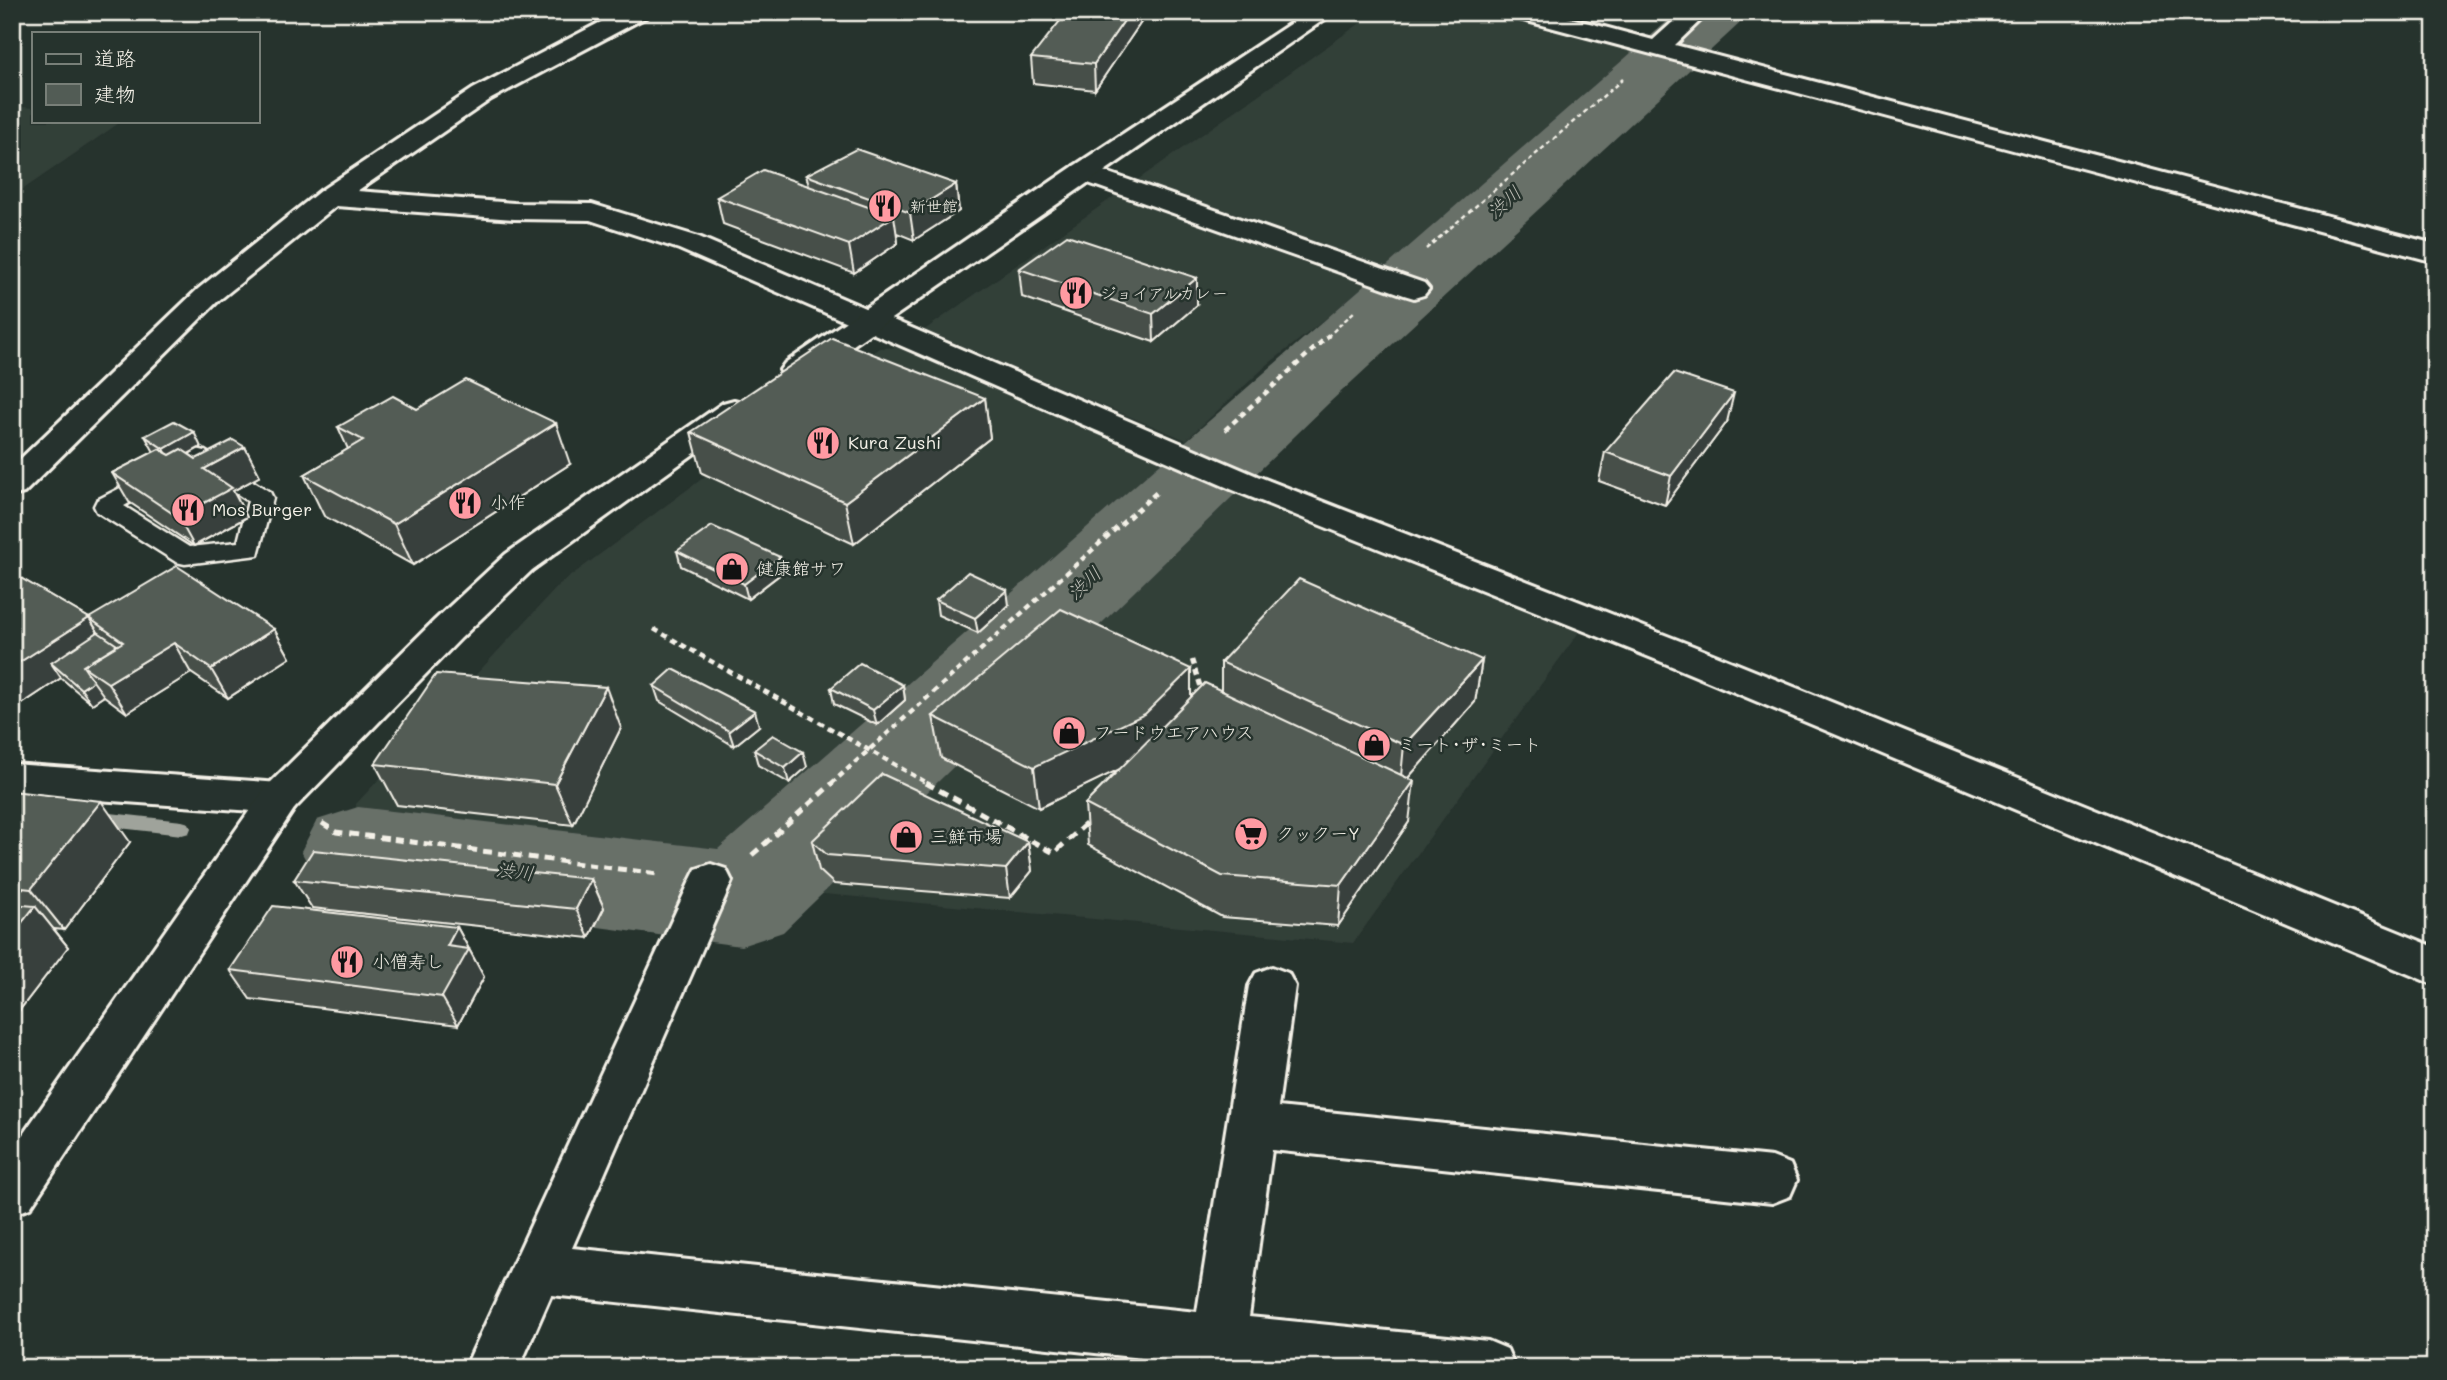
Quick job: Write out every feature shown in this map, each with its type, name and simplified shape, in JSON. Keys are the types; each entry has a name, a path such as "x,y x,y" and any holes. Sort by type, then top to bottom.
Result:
{"street":[{"path":"12,486 208,295 330,197 482,94 638,12"},
{"path":"12,1192 280,798 448,629 519,562 740,406 870,321 1083,172 1324,12"},
{"path":"1520,12 2435,253"},
{"path":"1667,51 1698,12"},
{"path":"1083,172 1405,286"},
{"path":"330,197 514,211 592,212 689,243 1203,465 1680,655 2435,967"},
{"path":"12,779 280,798"},
{"path":"492,1368 707,891"},
{"path":"1217,1355 1272,986"},
{"path":"1252,1126 1772,1180"},
{"path":"535,1269 1217,1355 1488,1368"}],"lane":[{"path":"196,456 261,498 249,549 185,556 106,506 196,456"}],"path":[{"path":"280,798 336,832 707,891 724,880 870,749 1203,465"},
{"path":"654,629 870,749 907,774 1054,853 1095,816"},
{"path":"1192,660 1206,703"}],"shaded area":[{"path":"1376,12 1491,12 1642,51 1387,271 1267,365 1186,440 923,331"},
{"path":"12,106 32,108 32,122 121,122 12,197"},
{"path":"909,347 1582,628 1353,943 792,891 724,867 357,823 356,804 561,583 879,348"}],"building":[{"path":"1067,12 1130,12 1094,64 1031,58"},
{"path":"856,149 956,184 910,213 806,175"},
{"path":"763,170 894,216 849,245 717,197"},
{"path":"1067,235 1197,278 1153,314 1019,269"},
{"path":"832,338 985,398 845,502 691,432"},
{"path":"1674,373 1734,393 1671,476 1605,452"},
{"path":"466,380 556,423 394,524 304,475 363,440 338,427 393,396 417,409"},
{"path":"174,421 194,432 164,449 145,436"},
{"path":"233,440 245,447 204,469 232,488 178,517 112,473 159,449 170,455 181,449 196,459"},
{"path":"712,526 780,557 744,584 677,551"},
{"path":"177,566 274,629 211,669 174,643 108,683 83,666 123,642 89,618"},
{"path":"968,572 1007,590 975,618 936,600"},
{"path":"12,573 89,618 12,667"},
{"path":"1299,579 1482,660 1404,745 1221,662"},
{"path":"1061,609 1191,669 1145,714 1034,767 933,716"},
{"path":"98,632 117,645 83,666 93,681 81,689 51,663"},
{"path":"860,663 903,685 873,710 831,688"},
{"path":"673,669 755,711 729,731 654,686"},
{"path":"436,674 606,687 555,784 375,764"},
{"name":"クックーY","path":"1205,683 1414,781 1341,885 1222,876 1085,804"},
{"path":"773,735 803,752 785,768 754,750"},
{"path":"882,774 1028,842 1006,869 827,855 812,841"},
{"path":"12,791 101,801 31,889 12,887"},
{"path":"313,850 591,879 576,909 294,880"},
{"path":"12,904 35,906 12,935"},
{"path":"273,906 457,927 447,946 469,949 442,997 230,970"}],"waterway":[{"name":"渋川","path":"358,851 741,899 1299,385 1716,12"},
{"name":"渋川","path":"92,818 182,828"}],"place":[{"name":"新世館","path":"885,206"},
{"name":"ジョイアルカレー","path":"1076,293"},
{"name":"Kura Zushi","path":"823,443"},
{"name":"小作","path":"465,503"},
{"name":"Mos Burger","path":"188,510"},
{"name":"健康館サワ","path":"732,569"},
{"name":"フードウエアハウス","path":"1069,733"},
{"name":"ミート･ザ･ミート","path":"1374,745"},
{"name":"クックーY","path":"1251,834"},
{"name":"三鮮市場","path":"906,837"},
{"name":"小僧寿し","path":"347,962"}]}
